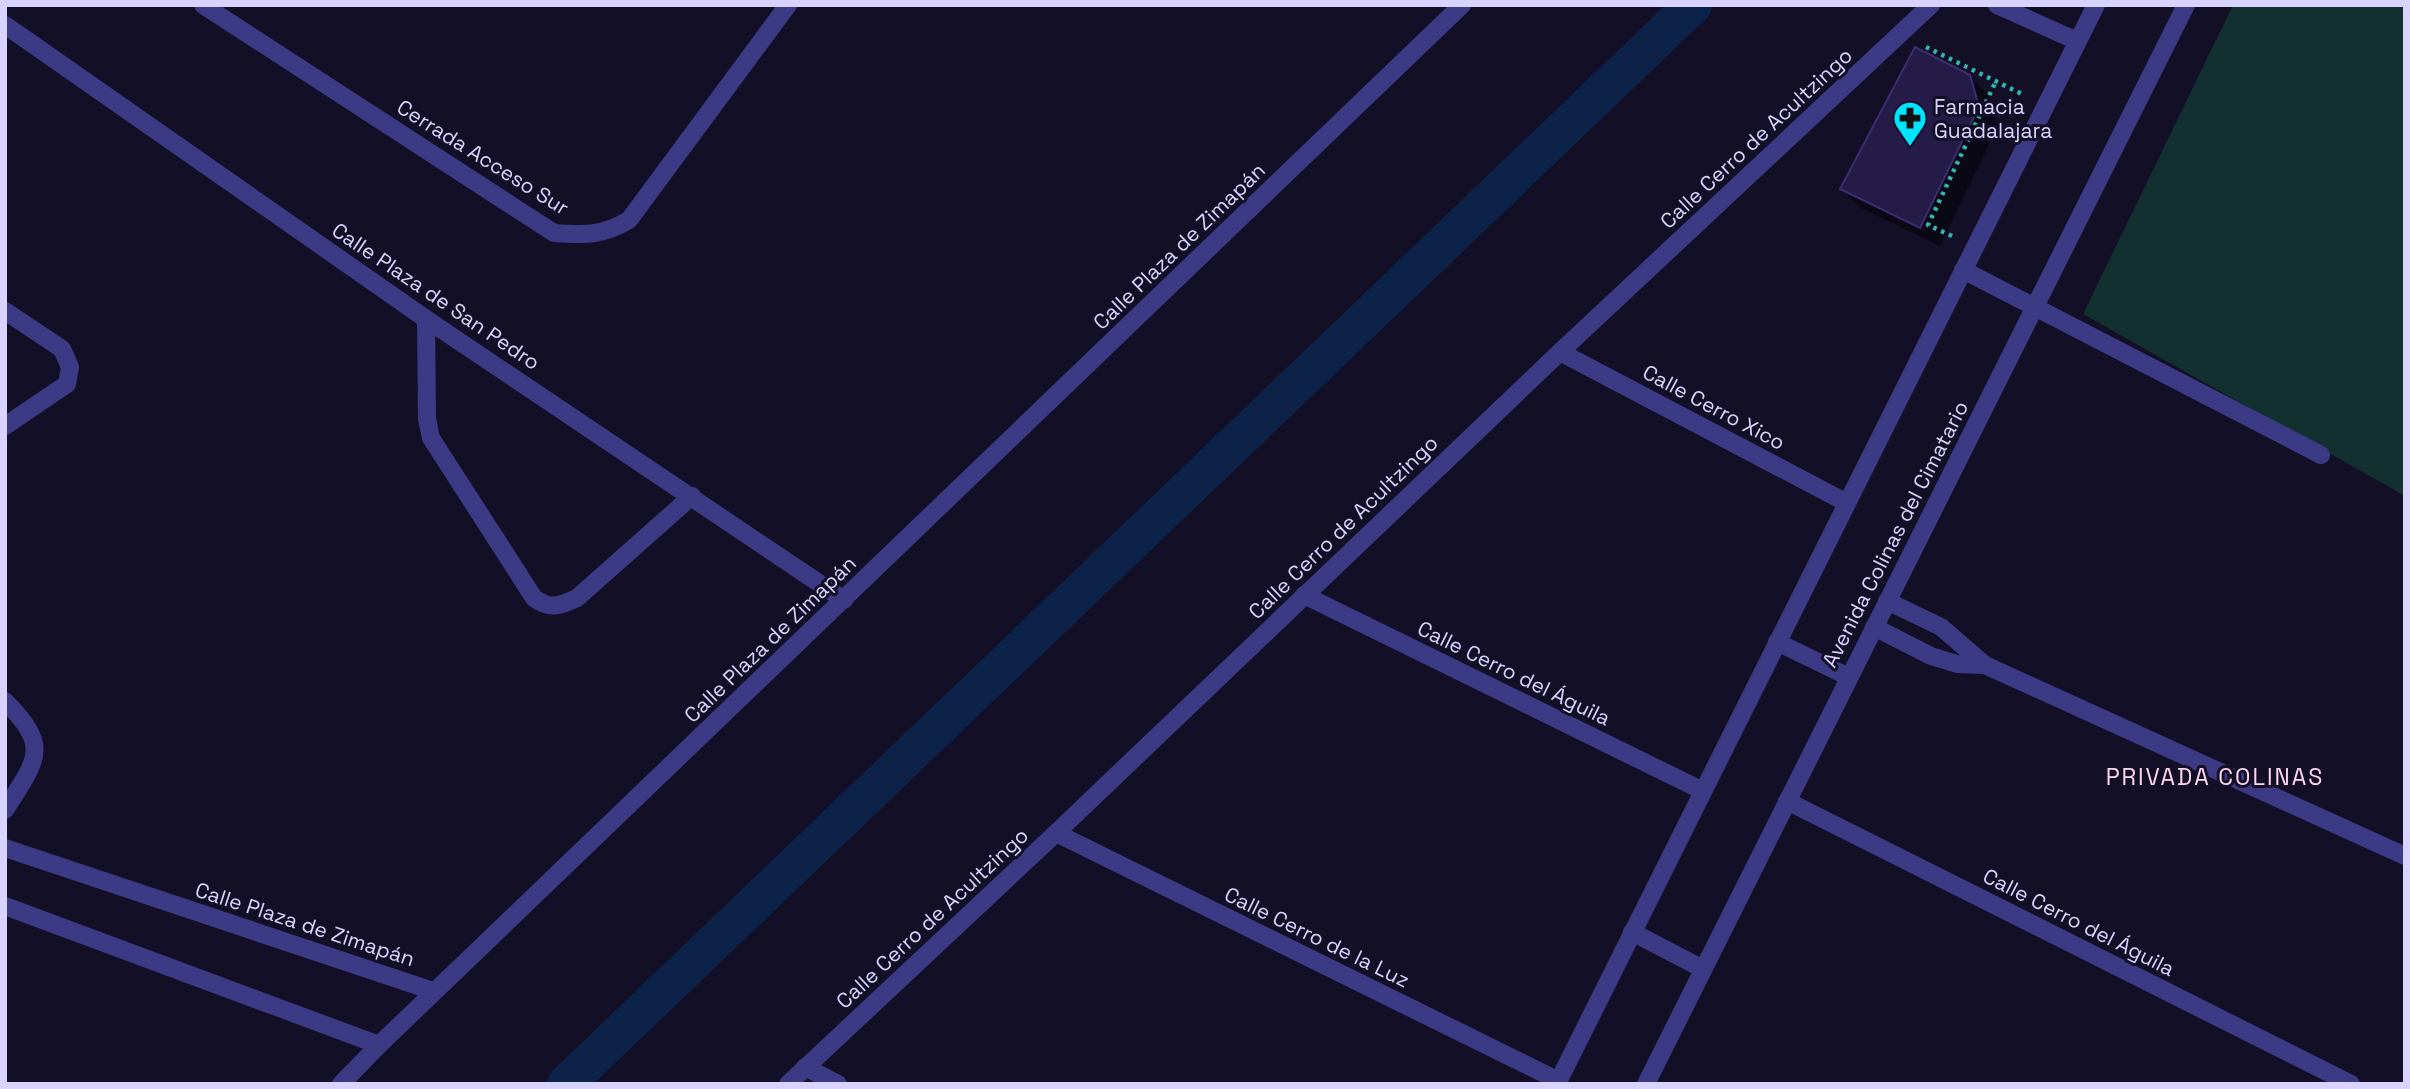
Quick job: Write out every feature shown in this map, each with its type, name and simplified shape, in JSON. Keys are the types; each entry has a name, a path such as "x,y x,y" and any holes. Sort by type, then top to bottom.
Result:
{"street":[{"name":"Cerrada Acceso Sur","path":"203,5 554,233 589,235 611,230 629,220 789,5"},
{"name":"Calle Plaza de Zimapán","path":"5,848 433,991 1462,5"},
{"name":"Calle Cerro de Acultzingo","path":"788,1084 1056,834 1560,352 1931,5"},
{"path":"1997,5 2077,41"},
{"path":"1558,1082 2095,5"},
{"name":"Avenida Colinas del Cimatario","path":"1646,1084 2186,5"},
{"name":"Calle Plaza de San Pedro","path":"5,26 426,319 844,600"},
{"path":"1963,270 2321,455"},
{"path":"5,311 62,349 70,367 67,384 5,426"},
{"path":"426,319 427,419 431,438 534,598 544,605 557,607 577,598 692,496"},
{"name":"Calle Cerro Xico","path":"1560,352 1847,503"},
{"name":"Calle Cerro del Águila","path":"1304,595 1703,791"},
{"path":"1887,601 1941,627 1985,665 2405,856"},
{"path":"1874,627 1931,656 1957,664 1985,665"},
{"path":"1777,642 1849,677"},
{"path":"5,701 26,721 35,746 35,757 5,810"},
{"name":"Calle Cerro del Águila","path":"1787,801 2351,1084"},
{"name":"Calle Cerro de la Luz","path":"1056,834 1558,1082"},
{"path":"5,906 379,1045"},
{"path":"1632,932 1703,969"},
{"path":"341,1084 433,991"},
{"path":"805,1067 838,1084"}],"path":[{"path":"1900,34 2045,106"},
{"path":"1975,247 1928,225 1996,81"}],"green space":[{"path":"2233,5 2405,5 2405,496 2083,314"}],"building":[{"name":"Farmacia Guadalajara","path":"1915,47 1970,75 1979,107 1920,228 1840,189"}],"waterway":[{"path":"566,1084 1693,5"}],"place":[{"name":"Farmacia Guadalajara","path":"1910,148"}],"district":[{"name":"PRIVADA COLINAS","path":"2215,777"}]}
